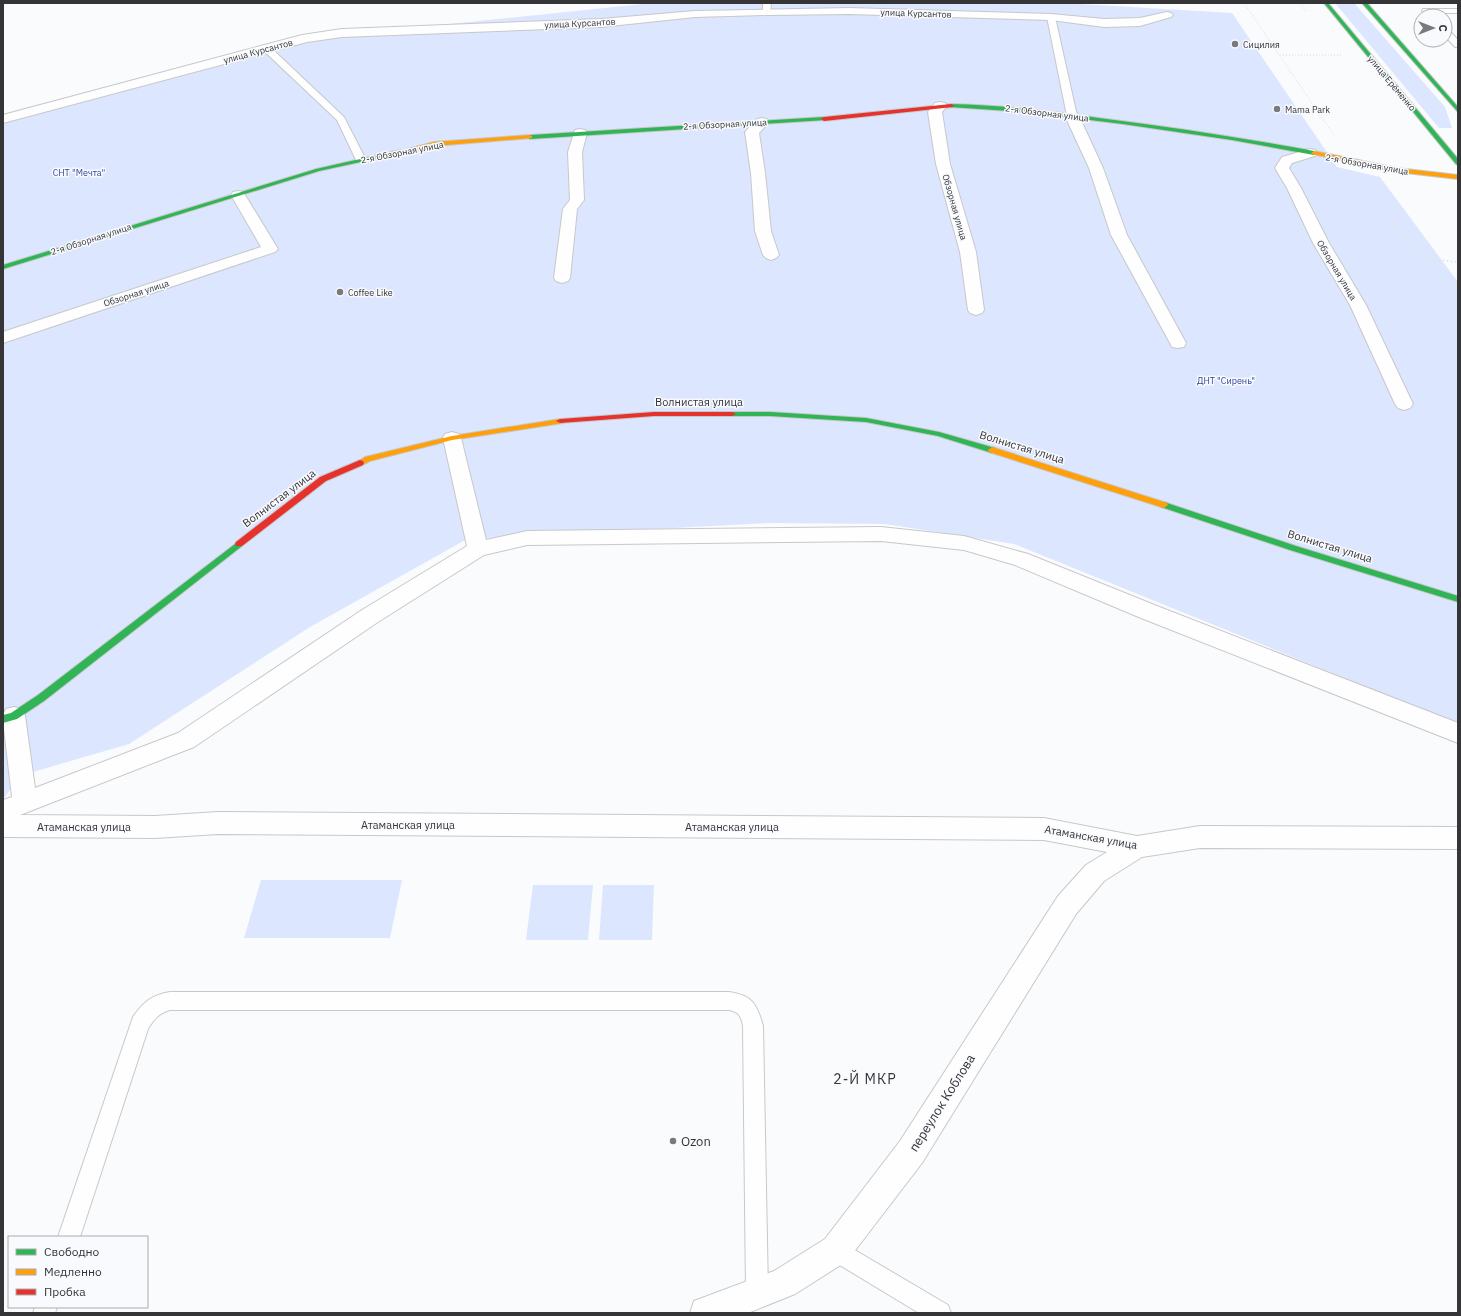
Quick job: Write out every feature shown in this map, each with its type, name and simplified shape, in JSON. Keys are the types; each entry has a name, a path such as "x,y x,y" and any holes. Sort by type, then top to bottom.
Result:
{"street":[{"name":"улица Ерёменко","path":"1326,3 1442,138 1458,163"},
{"path":"1364,3 1458,110"},
{"name":"улица Курсантов","path":"3,119 306,38 342,33 601,23 767,7 1052,17 1111,23 1140,22 1167,15"},
{"name":"2-я Обзорная улица","path":"3,267 318,170 434,144 580,133 821,119 940,106 977,106 1168,128 1234,138 1397,170 1458,177"},
{"name":"Обзорная улица","path":"940,106 934,112 937,133 943,164 968,252 976,310"},
{"path":"1072,116 1096,168 1119,235 1178,343"},
{"path":"762,122 752,132 758,173 763,231 771,255"},
{"path":"562,278 570,209 577,200 575,152 580,133"},
{"name":"Обзорная улица","path":"1310,153 1287,160 1282,168 1294,188 1320,243 1358,305 1404,404"},
{"name":"Обзорная улица","path":"3,338 270,249 238,195"},
{"name":"Волнистая улица","path":"8,717 41,698 323,479 368,459 452,438 556,421 654,414 770,414 866,420 946,436 1079,477 1293,548 1458,599"},
{"path":"452,438 478,549"},
{"path":"3,811 186,740 370,616 478,549 527,538 881,534 964,544 1021,559 1149,612 1458,733"},
{"path":"8,717 25,802"},
{"name":"Атаманская улица","path":"3,826 155,827 226,823 1044,829 1137,847 1200,837 1458,838"},
{"name":"переулок Коблова","path":"706,1313 784,1282 836,1250 911,1152 1067,905 1095,873 1137,847"}],"lane":[{"path":"1052,17 1072,116"},
{"path":"267,49 341,119 361,160"},
{"path":"69,1236 140,1024 148,1010 159,1003 170,1001 729,1001 740,1002 750,1010 753,1026 757,1293"},
{"path":"836,1250 940,1313"}],"path":[{"path":"1300,3 1309,15"},
{"path":"1280,55 1342,55 1337,49"}],"green space":[{"name":"ДНТ \"Сирень\"","path":"653,3 1063,3 1232,13 1337,167 1380,177 1458,282 1458,724 1014,544 885,524 769,523 467,539 310,627 129,744 19,776 3,800 3,114 273,42"},
{"path":"1335,3 1354,3 1445,107 1452,128 1439,128"},
{"path":"261,880 402,880 390,938 244,938"},
{"path":"533,885 593,885 588,940 526,940"},
{"path":"603,885 654,885 652,940 599,940"}],"traffic: fast":[{"path":"1326,3 1458,163"},
{"path":"1364,3 1458,110"},
{"path":"951,106 1024,110 1123,122 1232,138 1314,153"},
{"path":"530,137 824,119"},
{"path":"3,267 318,170 400,152"},
{"path":"732,414 770,414 866,420 939,434 992,450"},
{"path":"1164,505 1293,548 1458,599"},
{"path":"3,719 14,716 41,698 239,544"}],"traffic: slow":[{"path":"400,152 434,144 530,137"},
{"path":"1314,153 1397,170 1458,177"},
{"path":"360,463 368,459 452,438 560,421"},
{"path":"992,450 1164,505"}],"traffic: jam":[{"path":"824,119 951,106"},
{"path":"560,421 654,414 732,414"},
{"path":"239,544 323,479 360,463"}],"place":[{"name":"Сицилия","path":"1235,44"},
{"name":"Mama Park","path":"1277,109"},
{"name":"Coffee Like","path":"340,292"},
{"name":"Ozon","path":"673,1141"}],"district":[{"name":"2-Й МКР","path":"865,1079"}],"park label":[{"name":"СНТ \"Мечта\"","path":"79,172"}]}
